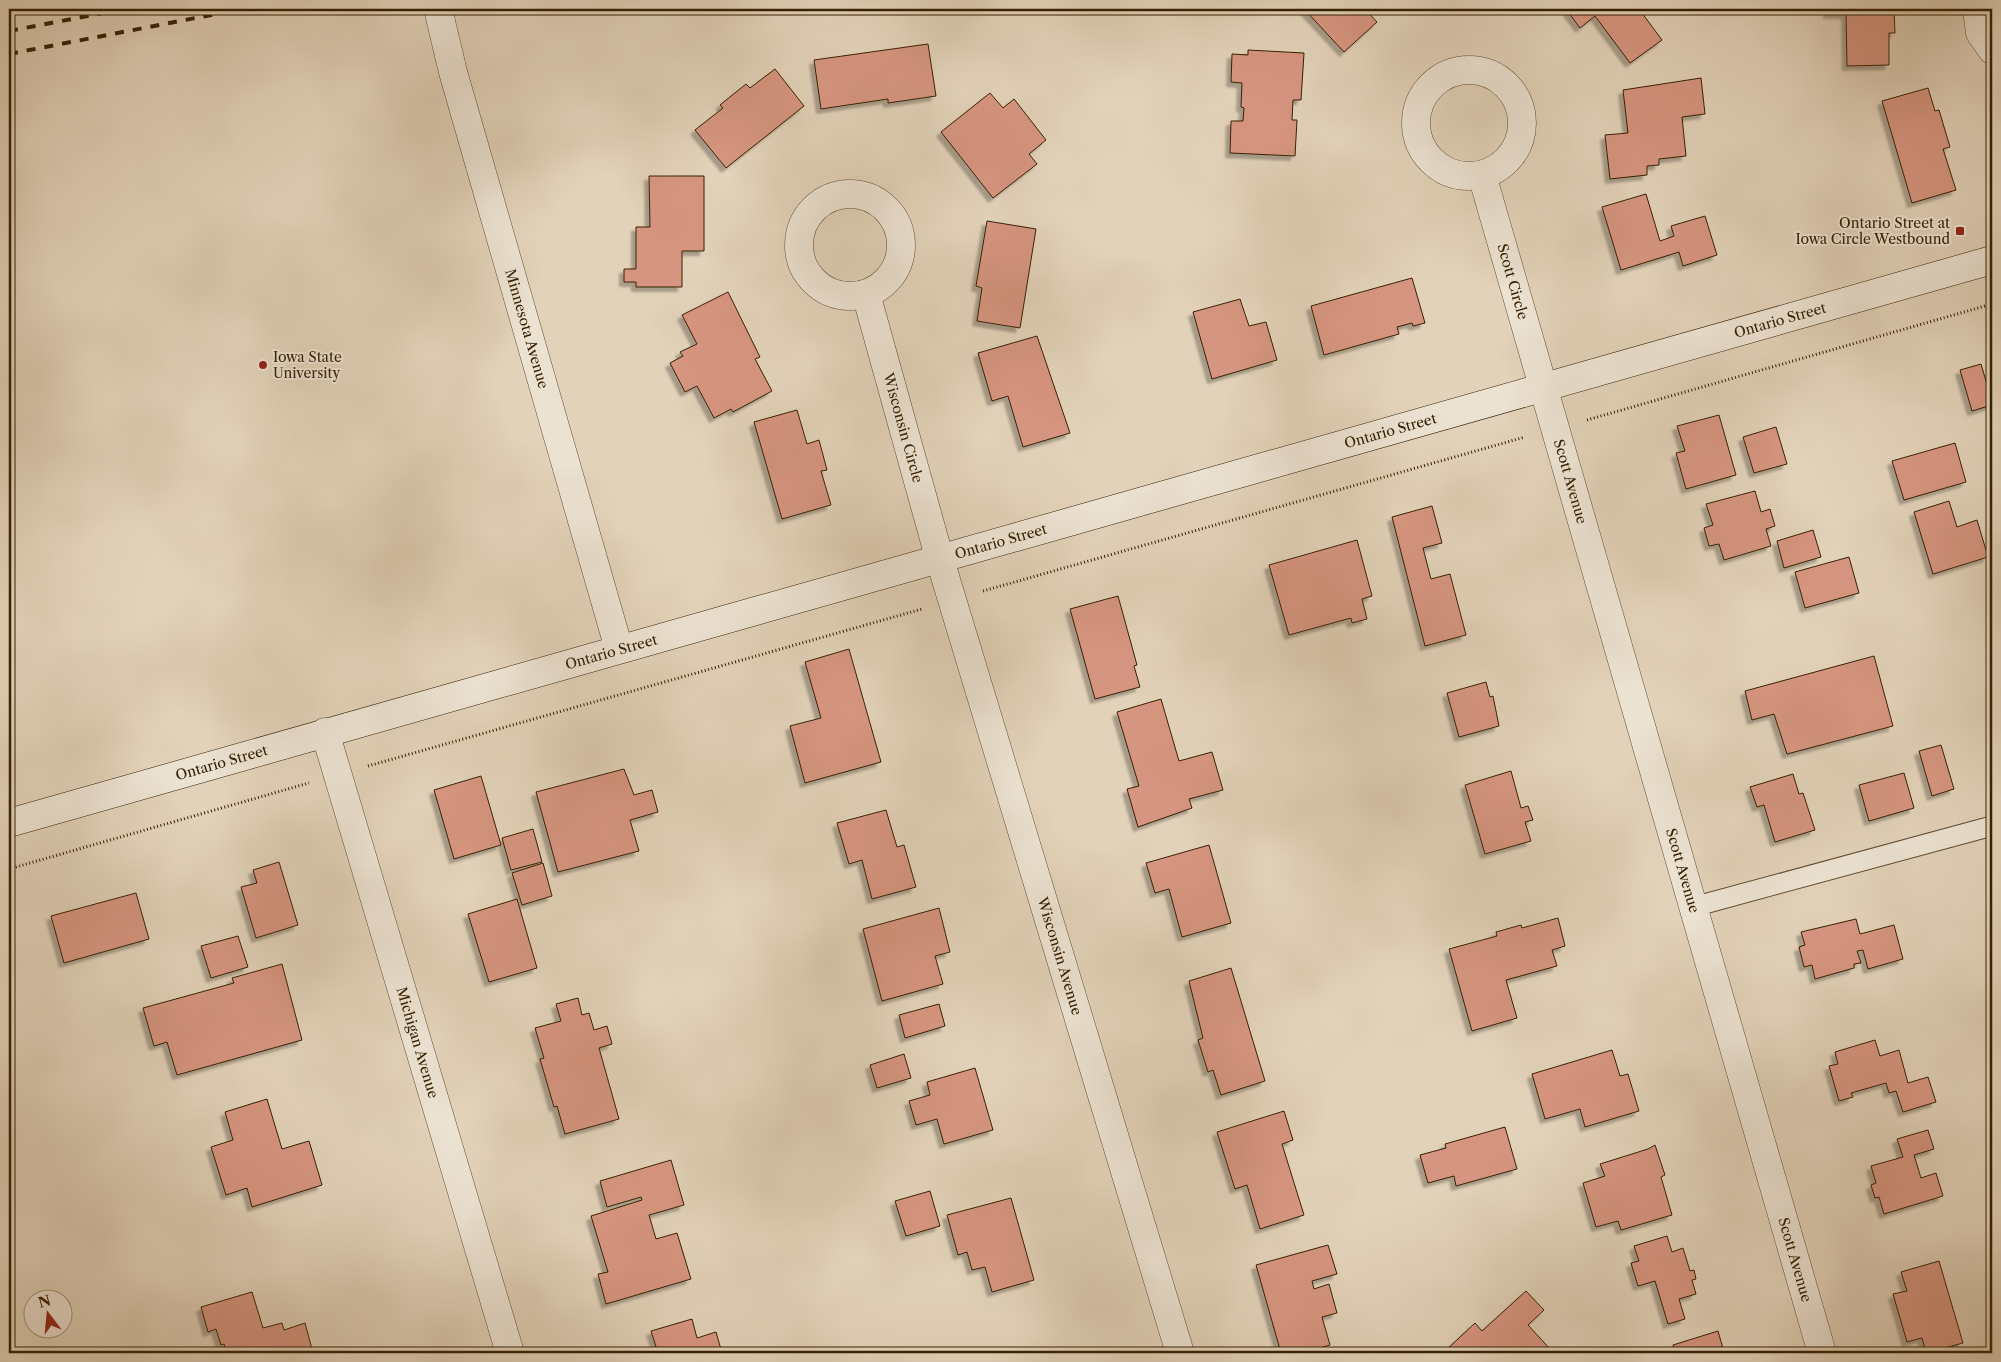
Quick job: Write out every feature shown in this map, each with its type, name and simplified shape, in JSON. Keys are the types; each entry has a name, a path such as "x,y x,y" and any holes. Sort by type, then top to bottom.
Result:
{"street":[{"name":"Minnesota Avenue","path":"438,9 453,72 619,649"},
{"path":"1977,9 1980,33 1992,50"},
{"name":"Scott Circle","path":"1482,175 1543,388"},
{"name":"Ontario Street","path":"9,823 1992,260"},
{"name":"Wisconsin Circle","path":"866,294 940,560"},
{"name":"Scott Avenue","path":"1543,388 1822,1353"},
{"name":"Wisconsin Avenue","path":"940,560 1180,1353"},
{"name":"Michigan Avenue","path":"325,732 510,1353"}],"lane":[{"path":"1693,907 1992,826"}],"path":[{"path":"1588,420 1992,304"},
{"path":"992,588 1517,439"},
{"path":"374,764 922,609"},
{"path":"9,869 298,786"}],"building":[{"path":"1304,9 1365,9 1377,22 1344,52"},
{"path":"1566,9 1639,9 1662,40 1630,63 1595,16 1580,28"},
{"path":"1828,9 1894,9 1895,33 1889,33 1889,65 1847,66 1846,14 1828,14"},
{"path":"928,44 936,96 888,103 888,99 821,109 814,60"},
{"path":"1248,50 1304,53 1301,100 1293,100 1292,120 1297,120 1295,156 1230,153 1231,121 1243,121 1244,108 1241,107 1242,83 1231,82 1232,54 1248,55"},
{"path":"775,69 804,106 726,168 695,130 723,108 720,105 746,84 750,88"},
{"path":"1701,78 1705,114 1682,117 1686,156 1659,159 1659,165 1647,166 1647,175 1610,179 1605,135 1628,133 1623,90"},
{"path":"1928,88 1935,111 1939,110 1950,147 1943,149 1956,190 1912,203 1882,101"},
{"path":"990,93 1003,108 1014,99 1046,140 1029,154 1037,164 993,198 941,132"},
{"path":"649,176 704,176 704,251 682,251 682,287 636,287 636,282 624,282 624,269 636,269 636,227 650,227"},
{"path":"1646,194 1660,241 1674,236 1671,226 1705,216 1717,255 1683,266 1679,252 1621,270 1602,207"},
{"path":"987,221 1036,229 1020,328 977,321 982,288 976,286"},
{"path":"1412,278 1425,323 1413,326 1412,323 1397,327 1399,334 1324,355 1311,306"},
{"path":"728,292 760,357 755,359 772,391 733,412 731,409 714,418 697,386 685,392 670,363 683,356 680,352 697,344 682,315"},
{"path":"1240,299 1249,326 1266,322 1277,360 1212,379 1193,312"},
{"path":"1037,336 1070,433 1023,447 1008,396 992,401 978,353"},
{"path":"1981,364 1988,388 1992,387 1992,405 1972,411 1960,370"},
{"path":"797,410 807,444 819,440 827,470 821,471 831,505 782,519 754,422"},
{"path":"1719,415 1736,475 1686,489 1676,453 1685,451 1677,426"},
{"path":"1776,427 1787,464 1754,473 1743,437"},
{"path":"1955,443 1966,482 1904,500 1892,461"},
{"path":"1755,491 1761,512 1770,509 1775,526 1766,529 1771,546 1724,560 1719,544 1709,546 1704,528 1713,525 1706,504"},
{"path":"1949,501 1957,527 1977,520 1988,557 1933,574 1914,512"},
{"path":"1432,506 1442,543 1423,548 1431,579 1450,574 1466,635 1425,646 1392,517"},
{"path":"1813,530 1821,557 1784,568 1777,541"},
{"path":"1357,540 1372,596 1362,599 1367,619 1352,623 1351,618 1289,635 1269,565"},
{"path":"1849,557 1859,593 1805,608 1795,572"},
{"path":"1118,596 1137,665 1134,666 1140,687 1095,699 1070,609"},
{"path":"849,649 881,762 805,783 790,726 821,718 805,662"},
{"path":"1874,656 1893,726 1787,754 1774,714 1752,720 1745,691"},
{"path":"1486,682 1490,697 1493,696 1499,726 1459,737 1447,693"},
{"path":"1161,699 1179,761 1212,752 1223,790 1189,799 1192,808 1138,827 1127,789 1139,786 1117,712"},
{"path":"1941,745 1954,789 1932,796 1919,751"},
{"path":"624,769 634,795 652,790 658,812 630,820 639,851 558,872 536,792"},
{"path":"1511,771 1521,808 1528,806 1533,820 1525,822 1531,841 1485,854 1465,785"},
{"path":"1904,773 1914,808 1869,821 1859,785"},
{"path":"1793,774 1799,794 1803,793 1815,830 1775,842 1764,805 1757,807 1750,787"},
{"path":"481,776 501,845 454,859 434,790"},
{"path":"886,810 897,847 904,845 916,887 872,899 862,860 849,864 837,823"},
{"path":"533,829 542,862 511,870 502,838"},
{"path":"1209,845 1231,923 1182,937 1169,889 1155,893 1146,863"},
{"path":"279,862 298,925 256,938 241,887 257,883 253,870"},
{"path":"543,863 552,896 522,905 512,873"},
{"path":"136,893 149,939 64,963 51,916"},
{"path":"517,899 537,968 489,982 468,914"},
{"path":"939,908 950,952 935,956 943,984 882,1001 863,929"},
{"path":"1558,918 1565,946 1552,950 1557,966 1506,980 1517,1018 1472,1031 1449,949 1497,936 1496,932 1521,925 1522,928"},
{"path":"1856,919 1860,934 1894,925 1903,959 1868,969 1863,950 1857,951 1861,963 1854,964 1854,968 1815,979 1812,965 1804,967 1799,947 1805,945 1801,932"},
{"path":"238,936 248,967 211,978 201,946"},
{"path":"282,964 302,1040 177,1075 167,1042 154,1046 143,1008 234,983 232,978"},
{"path":"1231,968 1265,1081 1221,1095 1213,1070 1208,1072 1198,1040 1203,1038 1189,981"},
{"path":"578,998 582,1015 589,1013 594,1030 607,1026 612,1044 599,1048 619,1119 565,1134 557,1106 554,1107 540,1059 544,1058 535,1028 561,1021 556,1004"},
{"path":"939,1004 945,1026 905,1038 899,1015"},
{"path":"1875,1040 1880,1056 1899,1050 1908,1083 1928,1077 1936,1102 1903,1112 1896,1091 1889,1093 1886,1083 1851,1093 1853,1097 1839,1101 1829,1066 1838,1064 1835,1052"},
{"path":"1612,1050 1620,1076 1628,1074 1639,1111 1585,1127 1580,1109 1545,1119 1532,1074"},
{"path":"904,1054 911,1078 877,1088 870,1065"},
{"path":"975,1068 993,1130 944,1144 937,1119 916,1125 909,1101 930,1095 927,1082"},
{"path":"267,1099 282,1149 309,1141 322,1185 252,1207 247,1188 226,1195 211,1147 233,1140 225,1112"},
{"path":"1284,1111 1293,1140 1282,1144 1304,1215 1260,1229 1247,1185 1235,1189 1217,1132"},
{"path":"1505,1127 1517,1169 1456,1186 1454,1176 1428,1183 1420,1155 1446,1148 1445,1144"},
{"path":"1928,1130 1934,1149 1914,1155 1921,1178 1936,1173 1943,1196 1884,1214 1879,1197 1875,1198 1871,1185 1876,1183 1871,1166 1903,1157 1897,1139"},
{"path":"1655,1145 1665,1175 1661,1177 1672,1215 1621,1230 1618,1221 1596,1227 1583,1183 1605,1176 1600,1164"},
{"path":"671,1160 684,1205 649,1215 656,1239 677,1233 691,1279 606,1304 598,1274 608,1272 591,1216 642,1200 641,1197 607,1207 600,1181"},
{"path":"930,1191 940,1226 906,1236 895,1201"},
{"path":"1011,1198 1034,1280 992,1292 985,1267 972,1270 967,1252 958,1255 947,1215"},
{"path":"1667,1236 1672,1252 1683,1248 1690,1271 1694,1270 1696,1279 1692,1280 1696,1294 1679,1299 1685,1319 1668,1324 1655,1281 1638,1286 1631,1263 1639,1261 1634,1246"},
{"path":"1328,1245 1337,1274 1312,1281 1314,1289 1329,1284 1337,1313 1322,1317 1330,1345 1303,1353 1281,1353 1256,1265"},
{"path":"1939,1261 1963,1343 1926,1353 1922,1338 1907,1342 1893,1294 1907,1291 1901,1272"},
{"path":"1526,1291 1544,1310 1528,1325 1551,1350 1547,1353 1443,1353 1475,1323 1482,1331"},
{"path":"252,1292 263,1328 282,1323 284,1330 305,1323 313,1353 227,1353 224,1344 221,1345 216,1329 208,1332 201,1307"},
{"path":"692,1319 697,1338 716,1332 722,1353 658,1353 651,1331"},
{"path":"1718,1331 1724,1352 1732,1350 1733,1353 1663,1353 1674,1350 1673,1345"}],"railway":[{"path":"9,31 124,9"},
{"path":"9,54 242,9"}],"place":[{"name":"Ontario Street at Iowa Circle Westbound","path":"1960,231"},
{"name":"Iowa State University","path":"263,365"}]}
